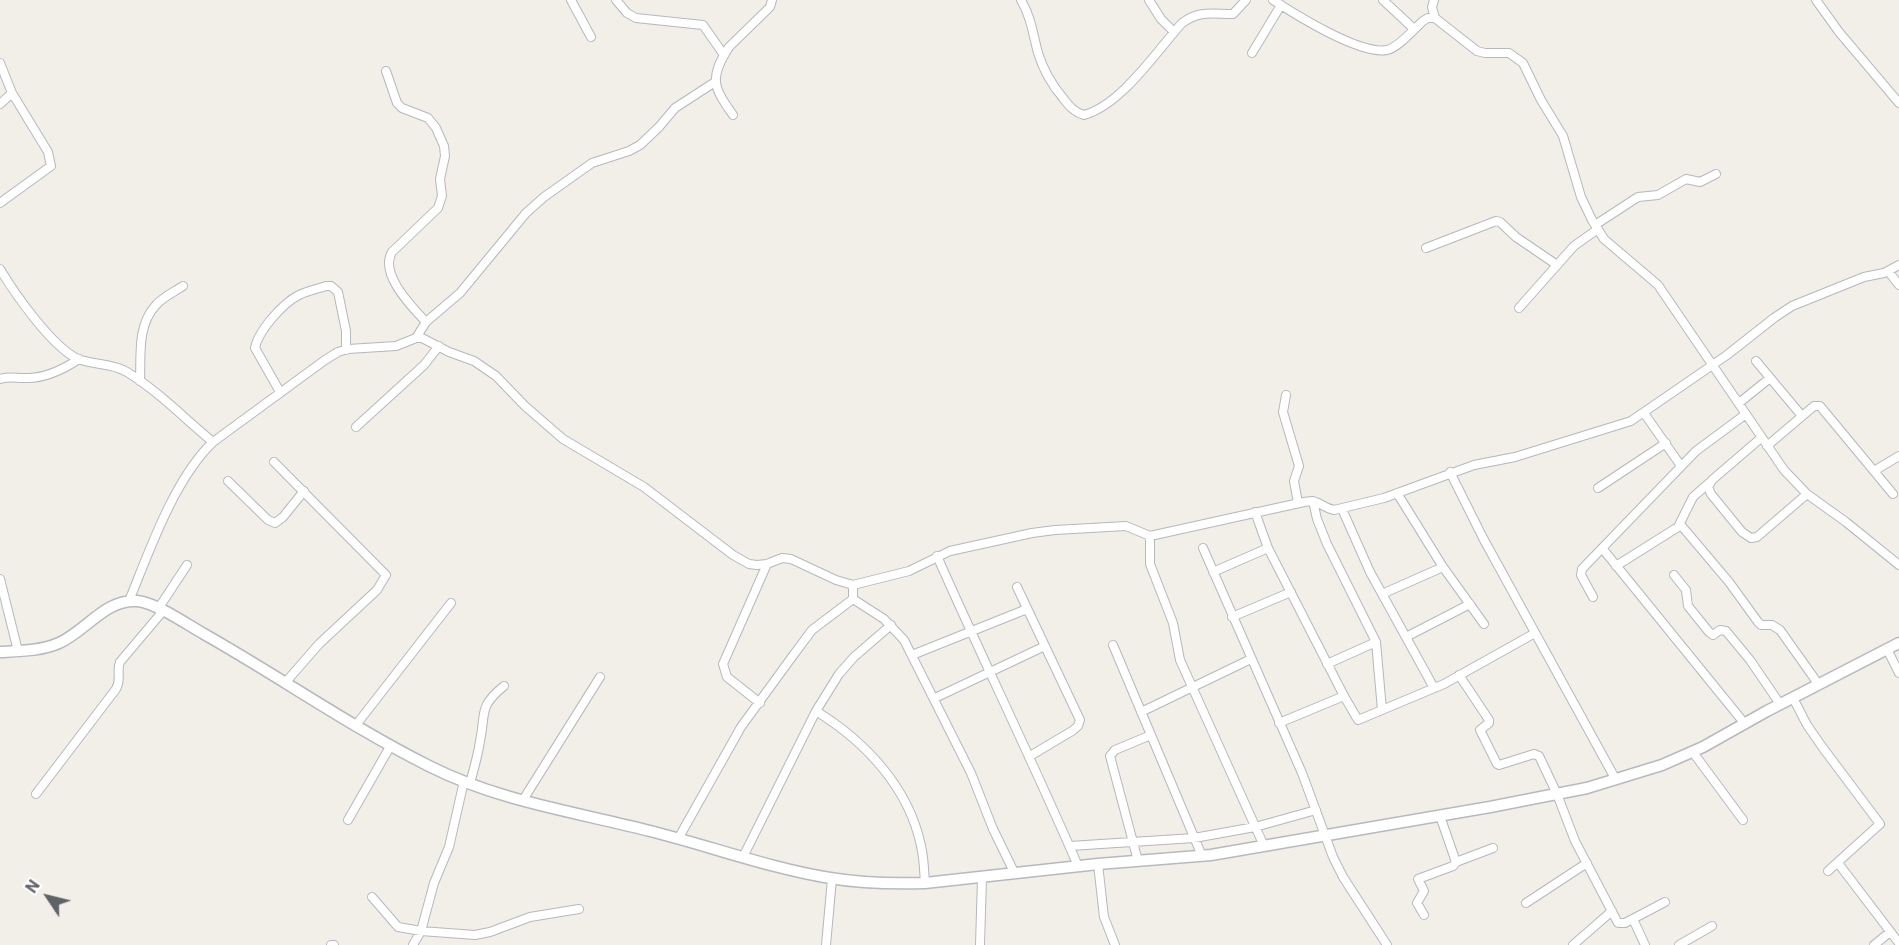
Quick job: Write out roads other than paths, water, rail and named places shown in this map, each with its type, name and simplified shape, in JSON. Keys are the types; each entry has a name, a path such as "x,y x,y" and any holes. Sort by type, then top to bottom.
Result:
{"street":[{"path":"571,0 591,37"},
{"path":"616,0 627,14 636,18 703,25 724,56"},
{"path":"733,115 717,92 715,82 724,56 737,37 770,7 772,0"},
{"path":"1021,0 1029,15 1046,73 1070,107 1084,115 1110,103 1174,32 1192,16 1200,13 1233,14 1246,0"},
{"path":"1149,0 1161,19 1174,32"},
{"path":"1273,0 1335,36 1377,50 1388,50 1395,47 1428,18 1435,18"},
{"path":"1383,0 1414,29"},
{"path":"1434,0 1432,7 1435,18 1477,51 1509,53 1523,63 1541,100 1563,136 1581,197 1604,239 1658,285 1788,475 1808,494 1899,565"},
{"path":"1816,0 1845,40 1899,103"},
{"path":"1252,52 1281,5"},
{"path":"0,63 12,93 48,152 51,166 0,203"},
{"path":"386,72 397,104 428,118 436,128 445,156 440,179 442,196 438,208 388,258 391,273 402,295 426,322"},
{"path":"416,338 426,322 460,293 526,213 544,197 592,163 629,152 640,145 659,128 675,108 715,82"},
{"path":"0,104 12,93"},
{"path":"1520,308 1581,240 1638,197 1658,195 1686,179 1700,182 1716,174"},
{"path":"1426,248 1496,221 1557,266"},
{"path":"129,602 150,549 172,502 193,465 213,442 325,360 346,350 396,346 422,338 485,368 562,439 644,487 733,555 757,566 776,560 791,559 836,580 853,585 902,573 938,556 996,540 1055,530 1126,526 1150,536 1298,503 1313,501 1319,502 1328,509 1341,509 1397,493 1450,472 1515,457 1631,420 1713,365 1792,306 1899,265"},
{"path":"0,269 17,296 64,349 79,359 122,369 140,381 213,442"},
{"path":"1888,271 1899,285"},
{"path":"140,381 142,333 146,321 157,304 183,286"},
{"path":"280,392 255,348 256,341 266,325 297,296 326,286 331,286 338,292 346,331 346,350"},
{"path":"356,427 424,365 439,346"},
{"path":"0,379 36,377 67,368 79,359"},
{"path":"1756,361 1802,416"},
{"path":"1738,404 1770,378"},
{"path":"1286,394 1283,412 1299,466 1294,481 1298,503"},
{"path":"1767,446 1814,406 1823,407 1893,494"},
{"path":"1644,413 1681,466"},
{"path":"1593,597 1580,572 1696,451 1746,414"},
{"path":"1616,566 1663,538 1680,524 1693,497 1761,438"},
{"path":"1598,488 1666,443"},
{"path":"1874,471 1899,456"},
{"path":"274,462 386,576 377,590 319,644 285,682"},
{"path":"1450,472 1616,780"},
{"path":"228,481 268,520 275,523 283,517 304,491"},
{"path":"1709,483 1711,494 1742,532 1751,538 1757,537 1808,494"},
{"path":"1397,493 1443,567 1484,624"},
{"path":"1313,501 1327,544 1376,642 1379,654 1382,710"},
{"path":"1341,509 1382,594 1434,688"},
{"path":"1255,512 1268,548 1358,720 1434,688 1535,633"},
{"path":"1680,524 1724,575 1758,622 1761,625 1775,626 1780,630 1819,685"},
{"path":"1150,536 1150,564 1173,623 1180,660 1264,846"},
{"path":"1203,548 1302,773 1324,836 1343,877 1387,945"},
{"path":"1213,572 1268,548"},
{"path":"1602,548 1745,724"},
{"path":"938,556 1078,866"},
{"path":"760,703 728,677 723,664 767,564"},
{"path":"36,794 116,689 120,681 118,667 120,662 160,610 187,565"},
{"path":"1382,594 1443,567"},
{"path":"1674,575 1686,590 1688,606 1709,632 1713,635 1720,630 1725,631 1750,660 1780,704"},
{"path":"0,579 18,651"},
{"path":"853,585 854,599"},
{"path":"1017,587 1080,720 1078,726 1072,731 1030,756"},
{"path":"1232,617 1291,592"},
{"path":"678,839 741,727 812,630 854,599"},
{"path":"854,599 891,625 904,640 971,773 993,829 1015,874"},
{"path":"0,652 39,649 58,644 81,630 107,609 129,602 141,602 234,651 356,726 430,766 467,782 523,800 832,879 900,884 1202,856 1440,816 1557,794 1616,780 1662,765 1692,752 1899,643"},
{"path":"356,726 451,603"},
{"path":"1406,637 1470,604"},
{"path":"912,655 1027,609"},
{"path":"743,857 816,711 839,674 854,657 891,625"},
{"path":"1327,664 1376,642"},
{"path":"1113,645 1202,856"},
{"path":"935,698 1046,646"},
{"path":"1887,649 1899,673"},
{"path":"1142,712 1251,660"},
{"path":"1460,675 1489,720 1489,723 1480,730 1497,764 1535,754 1540,758 1557,794 1571,833 1621,924 1665,902"},
{"path":"523,800 600,677"},
{"path":"413,945 421,931 434,884 449,847 481,740 485,708 490,699 504,686"},
{"path":"1279,723 1344,696"},
{"path":"1793,698 1807,725 1879,822 1877,828 1828,872"},
{"path":"816,711 846,732 890,776 898,788 921,843 925,883"},
{"path":"1138,861 1110,756 1115,750 1151,735"},
{"path":"348,820 391,745"},
{"path":"1692,752 1743,820"},
{"path":"1070,846 1194,838 1255,827 1316,810"},
{"path":"1440,816 1456,862"},
{"path":"1424,915 1417,903 1424,891 1418,879 1493,848"},
{"path":"1838,862 1899,943"},
{"path":"1526,903 1587,863"},
{"path":"1098,864 1104,917 1115,945"},
{"path":"980,945 982,878"},
{"path":"826,945 832,879"},
{"path":"372,897 396,926 421,931 482,934 530,917 579,909"},
{"path":"1573,945 1612,910"},
{"path":"1633,919 1645,945"},
{"path":"1679,945 1712,926"},
{"path":"1874,945 1890,932"}]}
